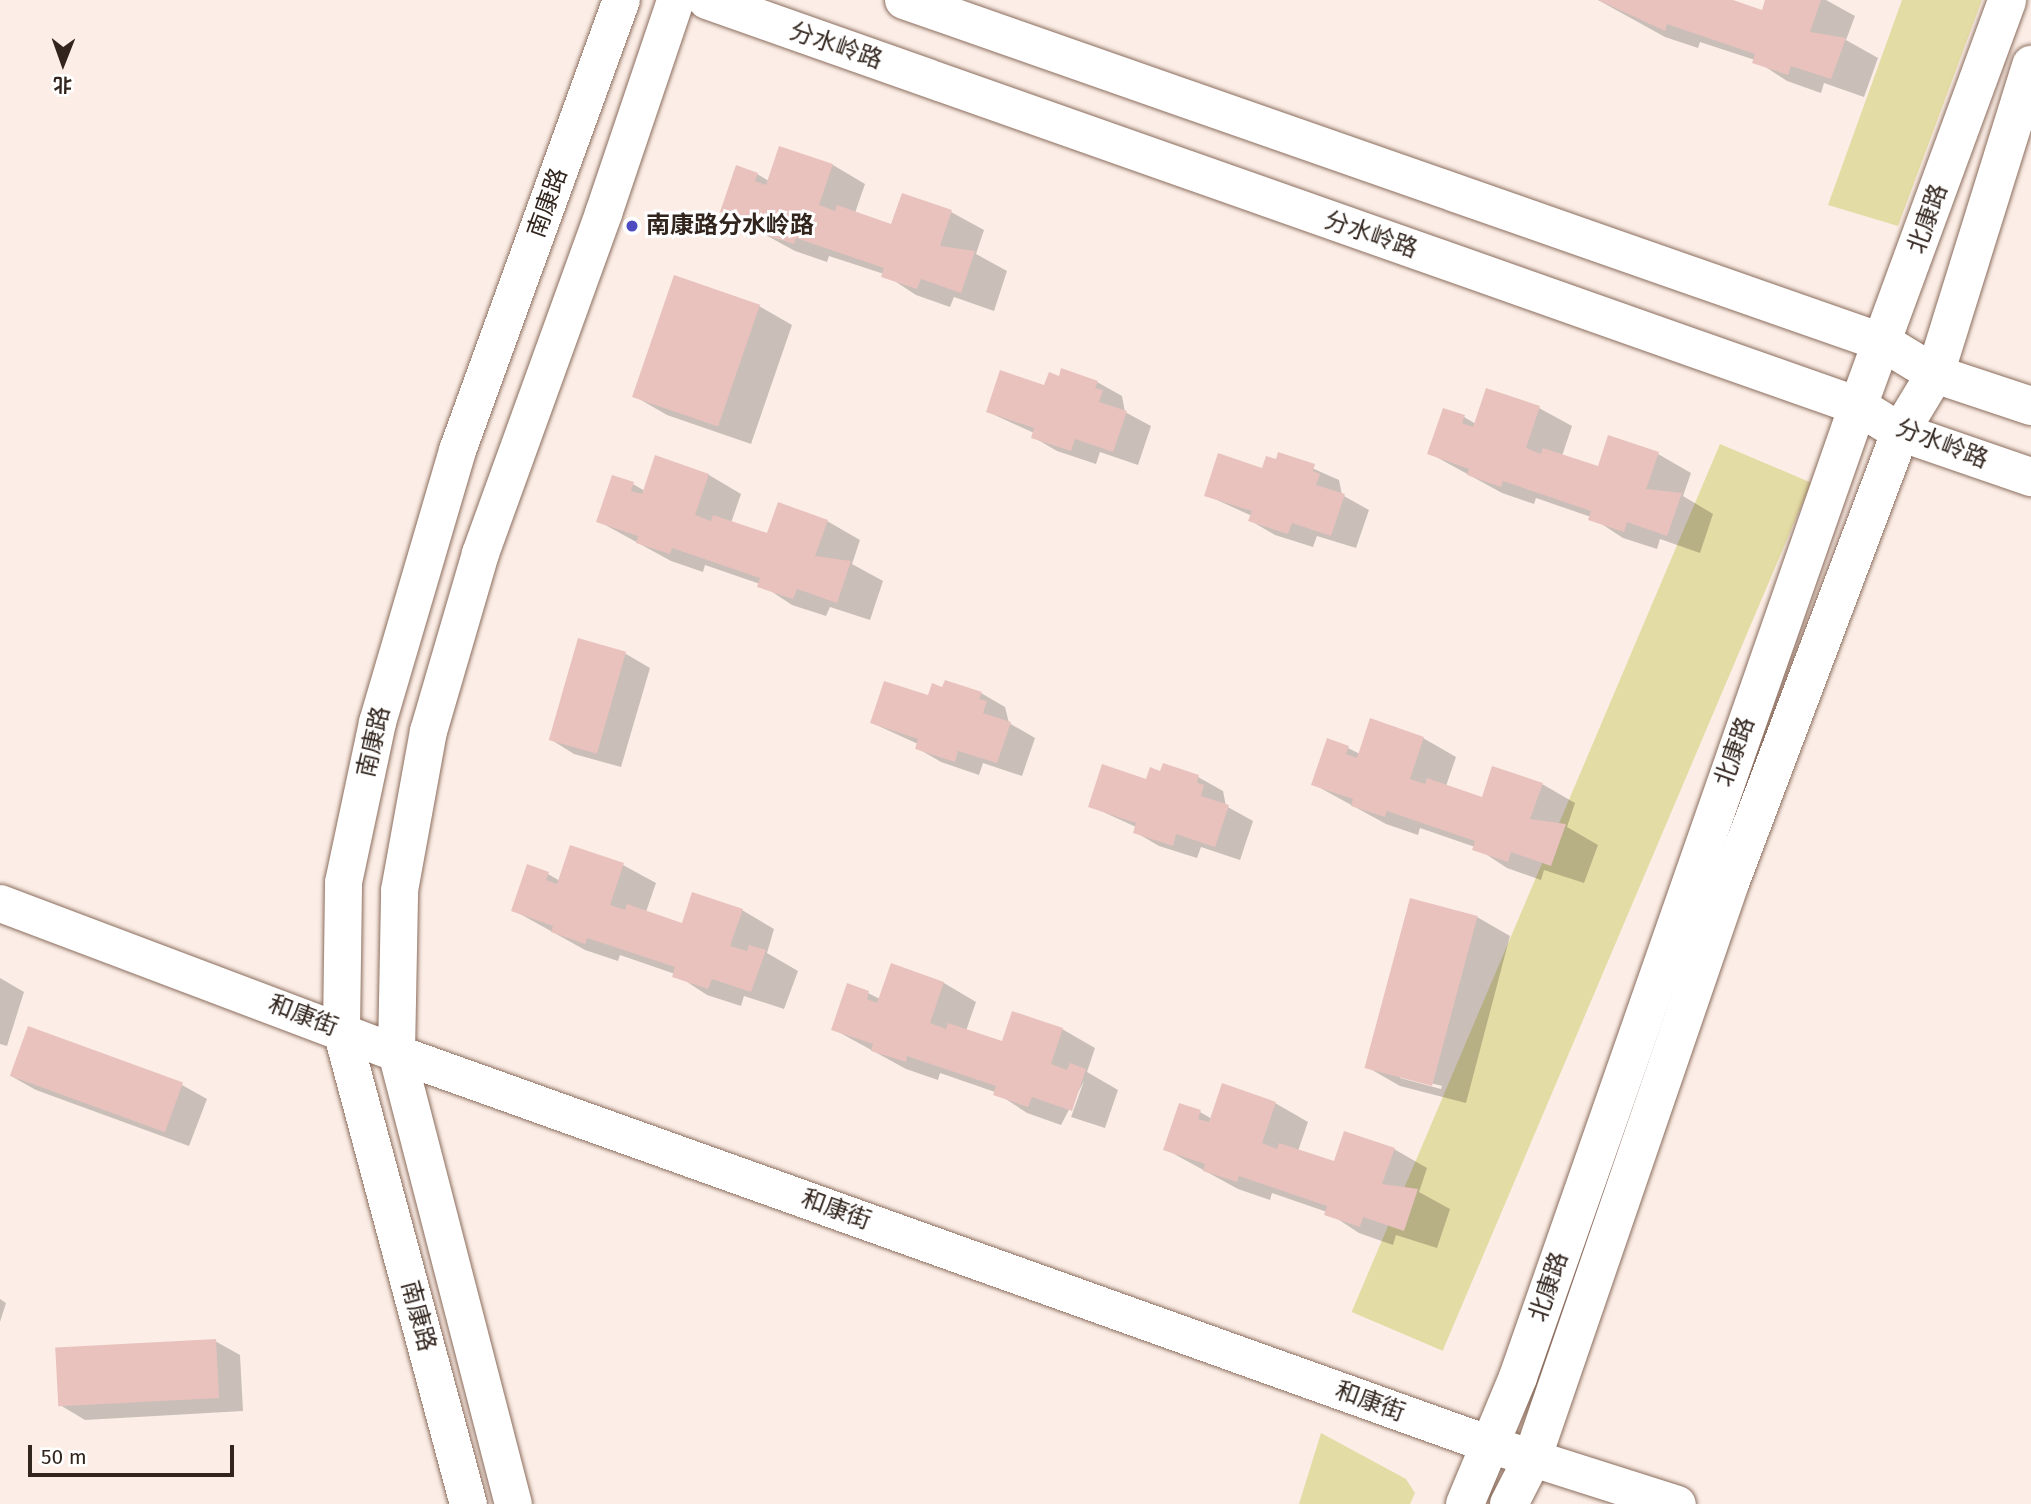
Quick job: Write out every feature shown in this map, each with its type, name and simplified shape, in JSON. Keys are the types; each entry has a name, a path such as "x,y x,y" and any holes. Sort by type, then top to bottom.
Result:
{"main road":[{"name":"分水岭路","path":"707,0 1858,406 1900,432 2031,477"},
{"path":"904,0 1884,343 1935,374 2031,406"},
{"name":"北康路","path":"1465,1504 1492,1446 1858,406 1884,343 2007,0"},
{"name":"北康路","path":"1509,1504 1532,1458 1730,883 1900,432 1935,374 2031,65"}],"street":[{"name":"南康路","path":"468,1504 341,1030 343,882 377,722 457,450 621,0"},
{"name":"南康路","path":"513,1504 396,1053 399,890 428,731 480,553 603,214 674,0"},
{"name":"和康街","path":"0,903 396,1053 1492,1446 1677,1504"}],"shaded area":[{"path":"1902,0 1982,0 1898,226 1828,205"},
{"path":"1720,444 1811,483 1443,1351 1352,1312"},
{"path":"1321,1433 1406,1479 1415,1493 1410,1504 1299,1504"}],"building":[{"path":"1598,0 1733,0 1762,10 1765,0 1821,0 1810,32 1846,38 1831,79 1791,66 1788,75 1752,63 1755,54 1667,24 1665,31"},
{"path":"779,146 833,164 819,205 835,211 837,205 891,224 902,193 952,210 940,246 975,251 961,293 921,279 917,289 881,277 884,268 796,238 794,244 760,233 762,226 720,212 736,165 758,173 755,181 766,185"},
{"path":"674,275 760,305 718,427 632,397"},
{"path":"1061,368 1098,381 1095,388 1103,390 1099,402 1127,411 1113,452 1075,439 1071,451 1031,438 1034,428 986,412 1000,370 1044,385 1049,372 1059,376"},
{"path":"1486,388 1540,406 1526,448 1541,454 1543,448 1598,466 1608,435 1659,452 1646,489 1682,493 1667,536 1627,522 1624,532 1588,520 1591,511 1503,481 1501,487 1467,475 1469,469 1427,454 1443,408 1465,415 1462,423 1473,427"},
{"path":"1278,452 1315,464 1313,471 1320,474 1316,485 1345,494 1331,536 1292,523 1288,534 1248,521 1252,511 1204,496 1218,453 1262,468 1266,456 1276,459"},
{"path":"655,455 709,474 695,515 711,521 713,515 767,533 778,502 828,520 815,556 851,561 837,603 797,589 793,599 757,587 760,578 672,548 670,554 636,543 638,536 596,522 612,475 634,482 631,491 642,494"},
{"path":"578,638 626,652 597,754 549,740"},
{"path":"945,680 982,692 979,699 987,701 983,713 1011,722 997,763 958,751 955,762 915,749 918,739 870,723 884,681 928,695 932,683 942,687"},
{"path":"1370,718 1424,737 1410,779 1425,784 1427,778 1482,797 1492,766 1543,783 1530,819 1566,824 1551,866 1511,852 1508,862 1472,850 1475,841 1387,811 1385,817 1351,806 1353,799 1311,785 1327,738 1349,746 1346,754 1357,758"},
{"path":"1163,763 1199,775 1197,783 1204,785 1201,796 1229,805 1215,847 1176,834 1173,846 1133,833 1136,823 1088,807 1102,764 1146,779 1150,767 1160,771"},
{"path":"570,845 624,863 610,905 625,910 627,904 682,923 692,892 743,909 730,946 747,951 749,945 766,950 751,992 712,979 708,989 672,977 675,967 587,938 585,944 551,932 553,926 511,911 527,864 549,872 546,880 557,884"},
{"path":"1410,898 1478,916 1432,1086 1364,1068"},
{"path":"891,963 944,982 930,1023 946,1029 948,1023 1002,1041 1012,1011 1063,1028 1051,1064 1067,1070 1070,1063 1086,1069 1072,1111 1032,1097 1028,1107 993,1095 996,1086 907,1056 906,1062 871,1051 873,1044 831,1030 847,983 869,991 867,999 877,1003"},
{"path":"28,1026 183,1082 165,1132 10,1076"},
{"path":"1222,1083 1276,1102 1262,1143 1277,1149 1279,1143 1334,1161 1344,1131 1395,1148 1382,1184 1418,1189 1404,1231 1363,1217 1360,1227 1324,1215 1327,1206 1239,1176 1237,1182 1203,1171 1205,1164 1163,1150 1179,1103 1201,1110 1198,1119 1209,1122"},
{"path":"216,1339 219,1398 58,1406 55,1347"}],"place":[{"name":"南康路分水岭路","path":"632,226"}]}
